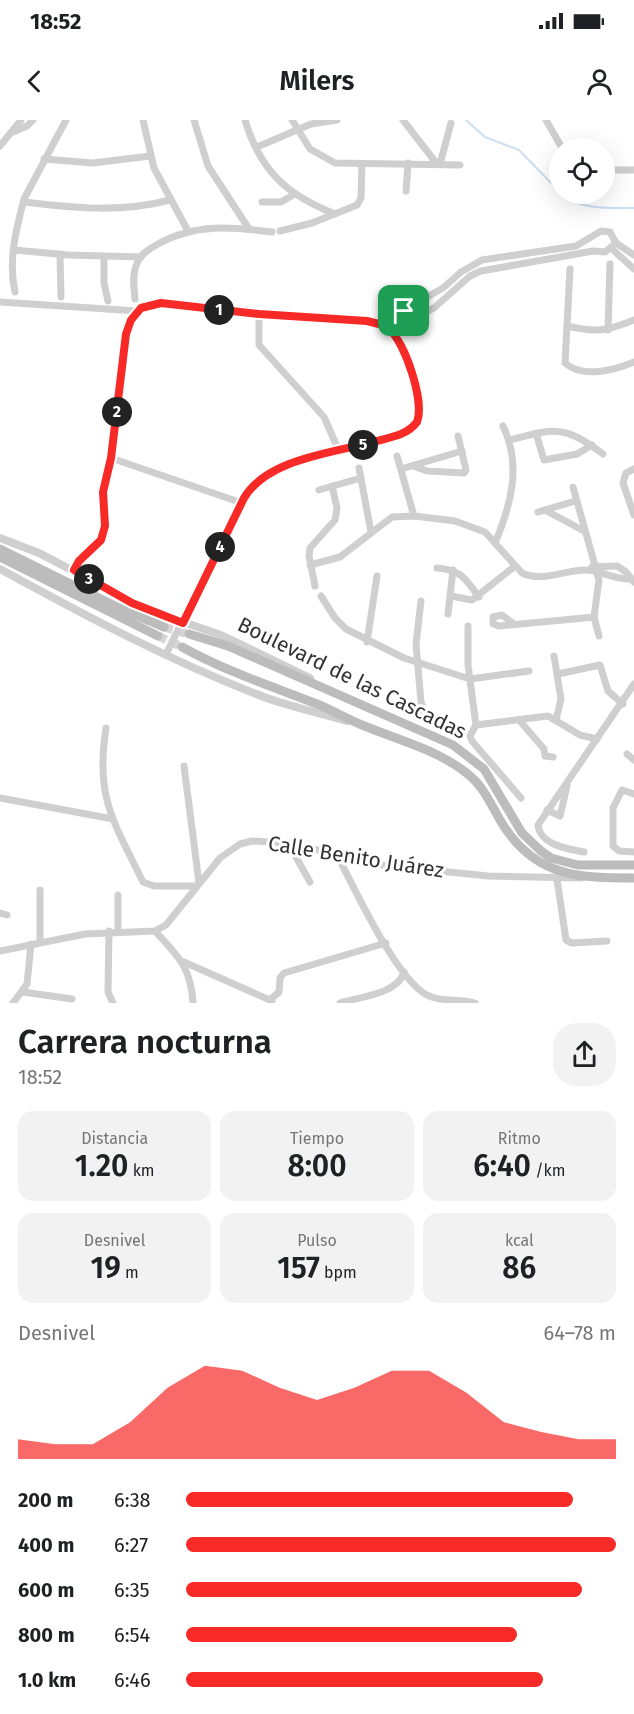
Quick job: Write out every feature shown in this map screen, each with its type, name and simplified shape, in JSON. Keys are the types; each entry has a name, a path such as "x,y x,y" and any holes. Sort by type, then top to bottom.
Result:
{"main road":[{"path":"0,549 117,607 164,627"},
{"path":"0,557 159,636"},
{"path":"189,634 228,646 345,697"},
{"path":"182,647 224,670 320,705 361,725"},
{"name":"Boulevard de las Cascadas","path":"345,697 392,719 433,734 472,758 493,782 522,833 551,858 578,865 634,865"},
{"name":"Boulevard de las Cascadas","path":"361,725 420,748 459,768 480,786 510,835 536,859 554,870 594,877 634,878"}],"street":[{"path":"15,292 14,250 24,202 44,159 66,120"},
{"path":"143,120 150,156 170,200 188,231"},
{"path":"194,120 208,166 249,229"},
{"path":"245,120 270,172 294,195 335,214"},
{"path":"292,120 302,140 318,156 335,163 460,165"},
{"path":"257,147 296,129 337,120"},
{"path":"404,120 438,164"},
{"path":"546,120 556,138"},
{"path":"0,146 17,121 30,123"},
{"path":"11,133 30,123"},
{"path":"438,164 451,123"},
{"path":"44,159 93,163 150,156"},
{"path":"406,191 408,163"},
{"path":"135,298 134,273 141,257 163,241 188,231 216,227 276,232 351,209 361,198 362,164"},
{"path":"615,170 634,170"},
{"path":"262,202 281,202 294,195"},
{"path":"24,202 99,209 142,206 170,200"},
{"path":"379,324 443,288 471,265 482,260 576,246 601,231 610,232 614,246 634,269"},
{"path":"389,329 435,308 470,276 614,246 634,255"},
{"path":"14,250 141,257"},
{"path":"60,254 61,297"},
{"path":"526,255 526,265"},
{"path":"104,256 104,283 108,300"},
{"path":"608,330 610,264"},
{"path":"570,269 566,363 571,368 586,372 607,371 634,362"},
{"path":"0,302 137,312"},
{"path":"74,570 79,561 101,540 105,526 103,492 111,458 126,334 137,312 145,306 161,303 259,314 367,321 379,324 397,336 405,352 420,408 417,422 400,435 268,472 252,486 166,654"},
{"path":"404,311 407,320"},
{"path":"259,314 259,345 324,417 339,451"},
{"path":"567,326 594,332 608,330 634,320"},
{"path":"495,543 512,492 514,476 510,440 503,426"},
{"path":"510,440 536,433 565,431 575,434 603,454"},
{"path":"536,433 544,460 577,454 592,445"},
{"path":"413,466 427,471 464,473 466,470 458,436"},
{"path":"401,469 462,451"},
{"path":"397,456 414,516"},
{"path":"111,458 242,503"},
{"path":"359,468 371,532"},
{"path":"634,469 626,473 622,483 634,515"},
{"path":"318,490 361,478"},
{"path":"315,586 310,565 310,548 335,520 337,508 332,486"},
{"path":"573,487 575,501 596,568 594,617 599,636"},
{"path":"575,501 542,511 584,531"},
{"path":"310,565 340,557 354,549 371,532 392,517 414,516 472,526 485,532 522,573 540,578 617,566 632,580"},
{"name":"Boulevard de las Cascadas","path":"0,538 74,570 132,603 254,649 345,697"},
{"path":"451,596 472,600 479,597 515,566"},
{"path":"437,568 453,570 464,577 479,597"},
{"path":"596,568 632,580"},
{"name":"Boulevard de las Cascadas","path":"0,569 106,627 265,698 361,725"},
{"path":"448,614 453,570"},
{"path":"368,642 376,576"},
{"path":"321,596 335,618 346,629 368,642 418,662 470,679 529,671"},
{"path":"421,601 416,644 421,702"},
{"path":"514,624 594,617"},
{"path":"468,626 466,643 476,725 471,736 472,741 521,798"},
{"path":"554,656 561,704 556,720"},
{"path":"558,674 600,665 608,691 623,704"},
{"path":"584,852 558,846 540,831 538,825 597,739 632,694 634,684"},
{"path":"476,725 548,716 580,735 597,739"},
{"path":"519,720 543,750"},
{"path":"106,728 102,756 103,783 113,819 143,882 154,886 197,885 184,766"},
{"path":"627,754 634,760"},
{"path":"547,810 558,816 561,814 568,782"},
{"path":"634,794 625,790 619,792 613,808 615,849 634,852"},
{"path":"0,798 113,819"},
{"name":"Calle Benito Juárez","path":"155,931 166,925 220,858 240,844 252,841 288,843 381,865 488,876 557,879 594,877"},
{"path":"288,843 310,882"},
{"path":"336,853 404,972 426,994 449,1001 475,1003"},
{"path":"557,879 566,940 572,943 607,940"},
{"path":"40,890 40,942"},
{"path":"118,895 118,931"},
{"path":"0,951 109,931 155,931 184,962 273,1001 279,992 280,978 284,973 386,943"},
{"path":"109,931 108,992 113,1003"},
{"path":"16,1002 27,984 31,944"},
{"path":"184,962 190,979 193,1003"},
{"path":"340,1003 393,987 402,980 404,972"},
{"path":"23,992 72,999"}],"waterway":[{"path":"466,120 485,137 519,150 549,181"},
{"path":"582,204 606,208 634,208"}],"tunnel":[{"path":"164,627 189,634"},
{"path":"158,636 182,647"}],"route":[{"path":"161,303 259,314 367,321 379,324 404,311 407,320 389,329 397,336 405,352 420,408 417,422 400,435 282,466 262,476 244,498 183,623 132,603 74,570 79,561 101,540 105,526 103,492 111,458 126,334 131,320 141,308 161,303"}]}
